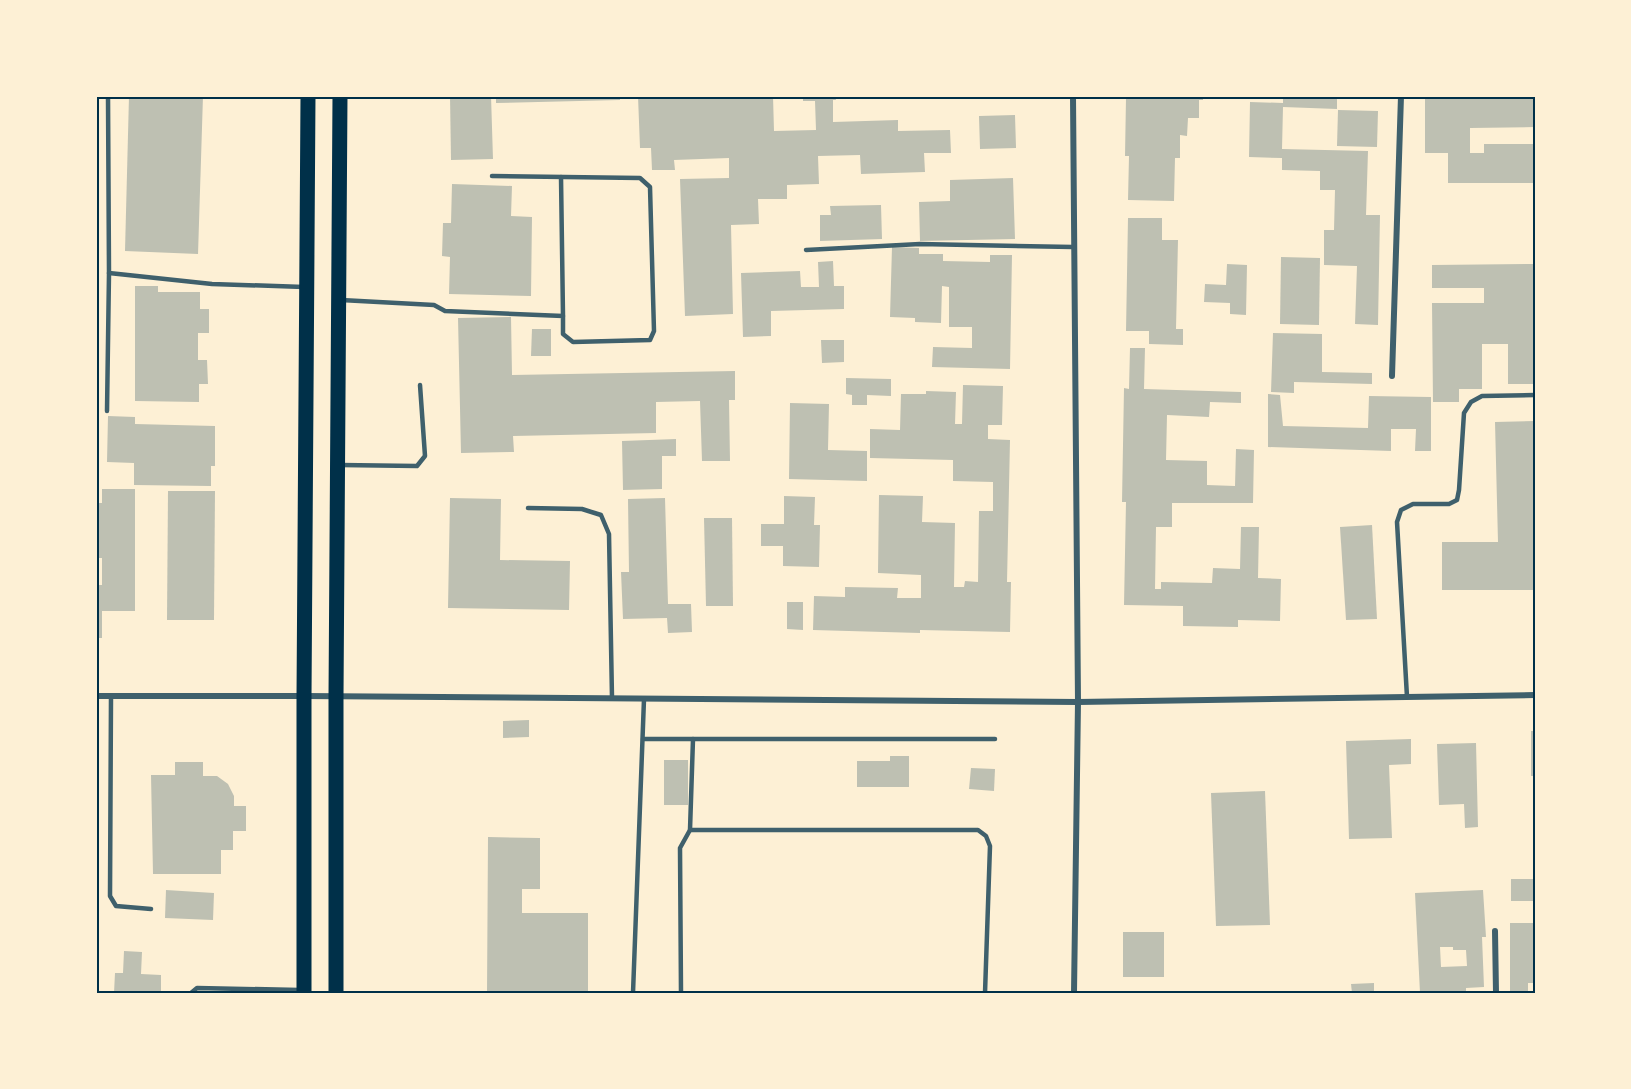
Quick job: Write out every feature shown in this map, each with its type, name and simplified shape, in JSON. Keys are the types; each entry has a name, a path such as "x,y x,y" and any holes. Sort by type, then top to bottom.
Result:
{"main road":[{"path":"304,992 308,96"},
{"path":"336,993 340,96"}],"street":[{"path":"1073,96 1078,702 1074,993"},
{"path":"1392,376 1401,96"},
{"path":"96,696 1078,702 1535,695"},
{"path":"1495,931 1496,993"}],"lane":[{"path":"107,411 108,96"},
{"path":"492,176 640,178 650,187 654,331 650,340 573,342 563,334 561,177"},
{"path":"806,250 920,244 1073,247"},
{"path":"109,273 212,284 307,287"},
{"path":"339,300 434,305 445,311 563,316"},
{"path":"337,465 417,466 425,456 420,385"},
{"path":"1407,697 1397,522 1401,510 1413,504 1449,504 1457,500 1464,413 1471,402 1482,396 1535,395"},
{"path":"528,508 582,509 601,514 609,534 612,698"},
{"path":"111,696 110,896 116,906 151,909"},
{"path":"633,993 644,699"},
{"path":"643,739 995,739"},
{"path":"681,993 680,848 690,830 693,739"},
{"path":"690,830 978,830 986,836 990,846 985,993"},
{"path":"191,993 197,988 304,992"}],"building":[{"path":"129,96 203,96 198,254 125,251"},
{"path":"450,96 491,96 493,159 451,160"},
{"path":"496,96 620,96 620,100 496,103"},
{"path":"638,96 773,96 774,131 816,130 815,101 803,101 803,96 835,96 833,122 898,120 898,131 950,130 951,153 924,153 925,172 861,174 860,155 818,156 819,184 787,185 787,199 758,199 759,224 731,225 733,314 685,316 680,179 729,178 729,158 674,160 675,170 652,170 651,148 640,148"},
{"path":"1147,96 1203,96 1203,100 1199,100 1199,118 1188,118 1187,136 1180,135 1180,158 1175,158 1174,201 1128,200 1129,156 1125,156 1126,98 1147,98"},
{"path":"1283,96 1337,96 1337,109 1283,107 1282,149 1368,151 1366,215 1380,215 1378,325 1355,324 1357,266 1324,265 1324,230 1334,230 1335,190 1320,190 1320,171 1282,170 1282,158 1249,157 1250,102 1283,103"},
{"path":"1425,96 1534,96 1535,127 1470,128 1470,153 1484,153 1484,144 1535,144 1535,183 1448,183 1448,153 1425,153"},
{"path":"1338,110 1378,111 1377,147 1337,146"},
{"path":"1015,115 1016,148 980,149 979,116"},
{"path":"1013,178 1015,239 920,241 919,202 950,201 950,180"},
{"path":"452,184 512,186 511,216 532,217 531,296 449,294 450,257 442,256 443,223 451,223"},
{"path":"881,205 882,239 820,241 820,215 831,215 830,206"},
{"path":"1128,218 1162,218 1162,240 1178,240 1176,329 1183,329 1183,345 1149,344 1149,331 1126,331"},
{"path":"892,247 919,248 919,254 943,254 943,261 990,262 990,255 1012,255 1010,369 932,367 933,347 972,348 972,327 949,327 949,287 942,286 941,323 915,322 915,318 890,317"},
{"path":"1281,257 1320,258 1319,325 1280,324"},
{"path":"833,261 834,286 844,286 844,309 771,311 771,336 743,337 741,273 800,271 801,287 819,287 818,262"},
{"path":"1227,264 1247,265 1246,315 1230,314 1230,303 1204,302 1205,284 1226,285"},
{"path":"1535,264 1535,384 1508,384 1508,344 1482,344 1482,389 1459,389 1459,402 1433,402 1432,303 1484,303 1484,288 1432,288 1432,265"},
{"path":"135,286 158,286 158,292 200,292 200,309 209,309 209,333 198,333 198,360 207,360 208,384 199,384 199,402 135,401"},
{"path":"511,317 512,375 735,371 735,400 729,400 730,461 702,461 700,401 656,402 656,433 513,436 514,452 461,453 458,318"},
{"path":"532,329 551,329 551,356 531,356"},
{"path":"1273,333 1322,334 1322,372 1372,373 1372,384 1294,382 1294,393 1271,392"},
{"path":"821,340 844,340 844,362 822,363"},
{"path":"1130,348 1145,348 1144,389 1241,392 1241,403 1210,402 1209,417 1167,415 1166,460 1207,461 1207,485 1235,486 1236,449 1254,450 1253,503 1172,503 1172,527 1156,527 1155,589 1161,589 1161,582 1212,583 1213,568 1240,569 1241,527 1259,527 1258,578 1281,579 1280,621 1238,620 1238,627 1183,626 1183,606 1124,605 1126,502 1122,502 1124,388 1129,389"},
{"path":"846,378 891,379 891,396 867,395 867,405 852,405 852,395 846,394"},
{"path":"963,385 1003,386 1002,425 988,425 988,439 1010,440 1007,582 1011,582 1010,632 920,630 920,633 813,630 814,596 845,597 845,587 898,588 897,598 921,598 921,575 878,573 879,495 923,496 922,522 955,523 954,587 964,587 965,581 978,582 979,511 993,511 993,482 953,481 953,460 870,458 870,429 900,430 901,394 926,394 926,391 956,392 955,424 962,424"},
{"path":"1268,394 1280,395 1283,426 1368,428 1369,396 1431,397 1431,451 1415,451 1416,429 1391,429 1391,451 1268,447"},
{"path":"790,403 829,404 828,450 867,451 867,481 789,479"},
{"path":"108,416 135,417 135,424 215,426 215,466 211,466 211,486 134,485 134,463 107,462"},
{"path":"1535,421 1535,590 1442,590 1442,542 1498,542 1495,422"},
{"path":"676,439 676,456 662,456 662,489 623,490 622,441"},
{"path":"102,489 135,489 135,611 102,611 102,638 96,638 96,585 102,585 102,558 96,558 96,503 102,503"},
{"path":"168,491 215,491 214,620 167,620"},
{"path":"784,496 815,497 814,525 820,525 819,567 783,566 783,546 761,546 761,524 784,524"},
{"path":"450,498 501,499 500,560 570,561 569,610 448,608"},
{"path":"665,498 668,604 691,604 692,632 668,633 667,618 623,619 621,572 629,572 628,499"},
{"path":"704,518 732,518 733,606 706,606"},
{"path":"1372,525 1377,619 1346,620 1340,527"},
{"path":"787,602 803,602 803,630 787,629"},
{"path":"529,720 529,737 503,738 503,721"},
{"path":"1531,731 1535,731 1535,776 1531,776"},
{"path":"1411,739 1411,764 1389,765 1392,838 1349,839 1346,741"},
{"path":"1476,743 1478,827 1465,828 1464,804 1439,805 1437,744"},
{"path":"890,756 909,756 909,787 857,787 857,761 890,761"},
{"path":"664,760 688,760 688,805 664,805"},
{"path":"175,762 203,762 203,776 217,776 228,784 234,796 234,806 246,806 246,831 233,831 233,850 221,850 221,874 153,874 151,775 175,775"},
{"path":"971,768 995,769 994,791 969,789"},
{"path":"1265,791 1270,925 1216,926 1211,793"},
{"path":"488,837 540,838 540,889 522,889 522,913 588,913 588,993 487,993"},
{"path":"1511,879 1535,879 1535,901 1511,901"},
{"path":"166,890 214,893 213,920 165,918"},
{"path":"1483,890 1486,937 1482,937 1484,987 1466,988 1466,993 1420,993 1415,893","holes":["1440,947 1453,947 1453,950 1466,950 1467,966 1441,967"]},
{"path":"1510,923 1535,923 1535,983 1528,983 1528,993 1510,993"},
{"path":"1123,932 1164,932 1164,977 1123,977"},
{"path":"124,951 142,952 141,974 161,975 161,993 114,993 115,973 123,973"},
{"path":"1374,983 1374,993 1352,993 1351,984"}]}
